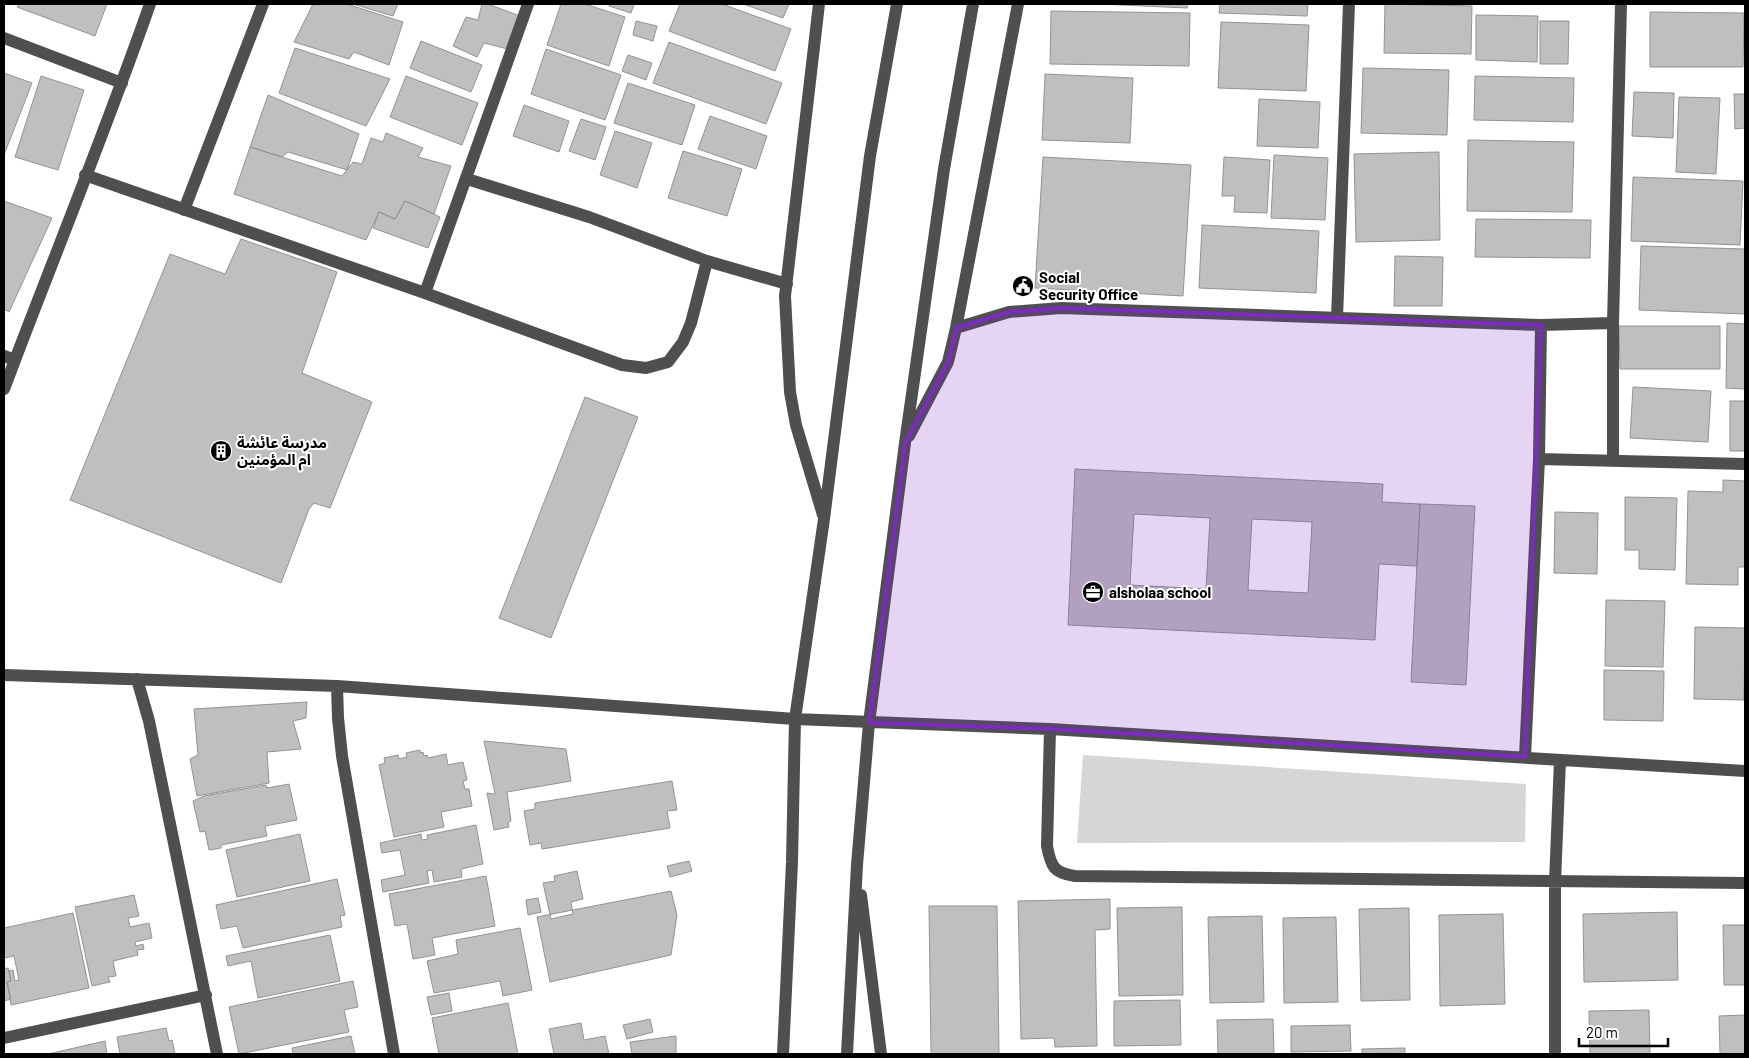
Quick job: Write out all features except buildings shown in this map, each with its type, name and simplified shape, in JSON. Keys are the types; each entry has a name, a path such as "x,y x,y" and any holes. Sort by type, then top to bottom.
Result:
{"street":[{"path":"4,389 9,358 85,176 122,83 150,4"},
{"path":"184,210 263,4"},
{"path":"426,293 528,4"},
{"path":"819,4 785,296 790,392 796,425 824,519"},
{"path":"783,1054 792,862 795,719 824,519 870,156 897,4"},
{"path":"847,1054 857,865 869,723 905,443 944,169 973,4"},
{"path":"905,443 948,362 1018,4"},
{"path":"1337,318 1349,4"},
{"path":"1613,460 1613,323 1621,4"},
{"path":"4,38 122,83"},
{"path":"85,176 426,293 622,365 646,368 668,362 682,342 691,322 707,261"},
{"path":"467,178 589,217 707,261 787,284"},
{"path":"956,328 1009,312 1061,308 1541,324 1613,323"},
{"path":"1525,757 1539,459 1541,324"},
{"path":"1539,459 1745,464"},
{"path":"4,675 337,686 795,719 1050,729 1745,771"},
{"path":"137,679 149,721 217,1054"},
{"path":"337,686 342,756 394,1054"},
{"path":"1050,729 1048,846 1050,861 1054,868 1063,874 1075,876 1745,883"},
{"path":"1555,1054 1555,882 1560,760"},
{"path":"857,865 874,986 881,1054"},
{"path":"4,1038 206,995"}],"highlighted area":[{"path":"1061,308 1541,325 1525,757 1050,729 869,723 905,443 948,362 956,328 1009,312"}],"shaded area":[{"path":"1083,755 1526,784 1525,842 1077,843"}],"place":[{"name":"Social Security Office","path":"1023,286"},
{"name":"مدرسة عائشة ام المؤمنين","path":"221,451"},
{"name":"alsholaa school","path":"1093,592"}]}
